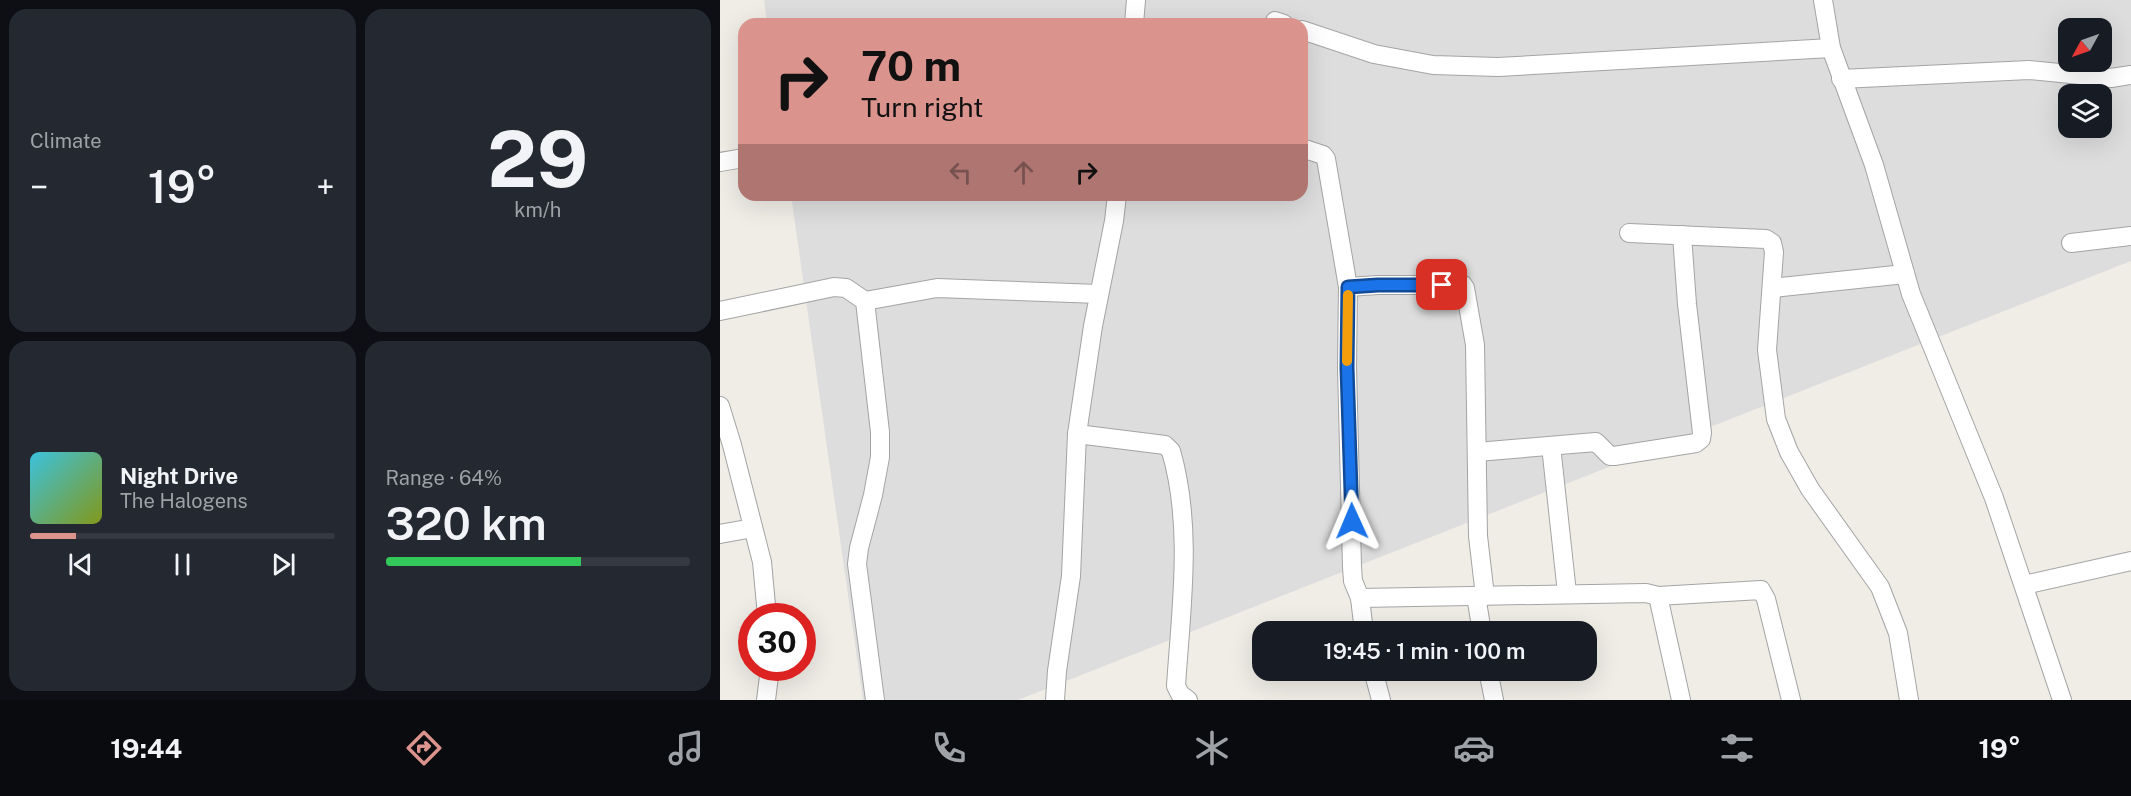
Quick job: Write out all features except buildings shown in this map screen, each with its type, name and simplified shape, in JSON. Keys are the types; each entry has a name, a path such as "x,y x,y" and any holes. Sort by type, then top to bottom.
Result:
{"street":[{"path":"1134,18 1136,0"},
{"path":"1823,0 1831,48 1874,165 1911,294 1994,498 2062,700"},
{"path":"1308,32 1374,54 1433,65 1497,67 1831,48"},
{"path":"1841,79 2029,70 2111,78 2131,75"},
{"path":"1308,150 1323,155 1326,159 1348,287 1347,368 1352,567 1353,581 1360,598 1363,621"},
{"path":"720,162 738,159"},
{"path":"1055,700 1071,576 1077,434 1116,201"},
{"path":"1629,233 1766,239 1772,243 1774,252 1767,350 1776,419 1789,452 1810,489 1880,587 1898,633 1909,700"},
{"path":"1477,452 1596,442 1610,456 1614,456 1696,443 1701,439 1682,235"},
{"path":"2071,243 2131,236"},
{"path":"1772,288 1905,274"},
{"path":"1348,287 1463,285 1465,288 1475,345 1481,621"},
{"path":"720,311 834,287 846,288 864,301 937,288 1099,294"},
{"path":"864,301 880,432 880,457 857,564 875,700"},
{"path":"720,406 762,562 766,603"},
{"path":"1077,434 1165,445 1171,451 1184,518 1183,581 1176,686 1179,694 1188,700"},
{"path":"1551,446 1567,593"},
{"path":"720,534 753,528"},
{"path":"2024,585 2131,561"},
{"path":"1360,598 1567,593 1646,593 1658,597 1761,590 1766,599 1791,700"},
{"path":"1658,597 1681,700"},
{"path":"766,700 768,681"},
{"path":"1376,681 1381,700"},
{"path":"1490,681 1494,700"}],"shaded area":[{"path":"764,0 2131,0 2131,261 1018,700 863,700 792,201 1308,201 1308,18 766,18"}],"slow traffic":[{"path":"1347,361 1348,295"}],"route":[{"path":"1352,521 1347,368 1348,287 1442,285"}]}
